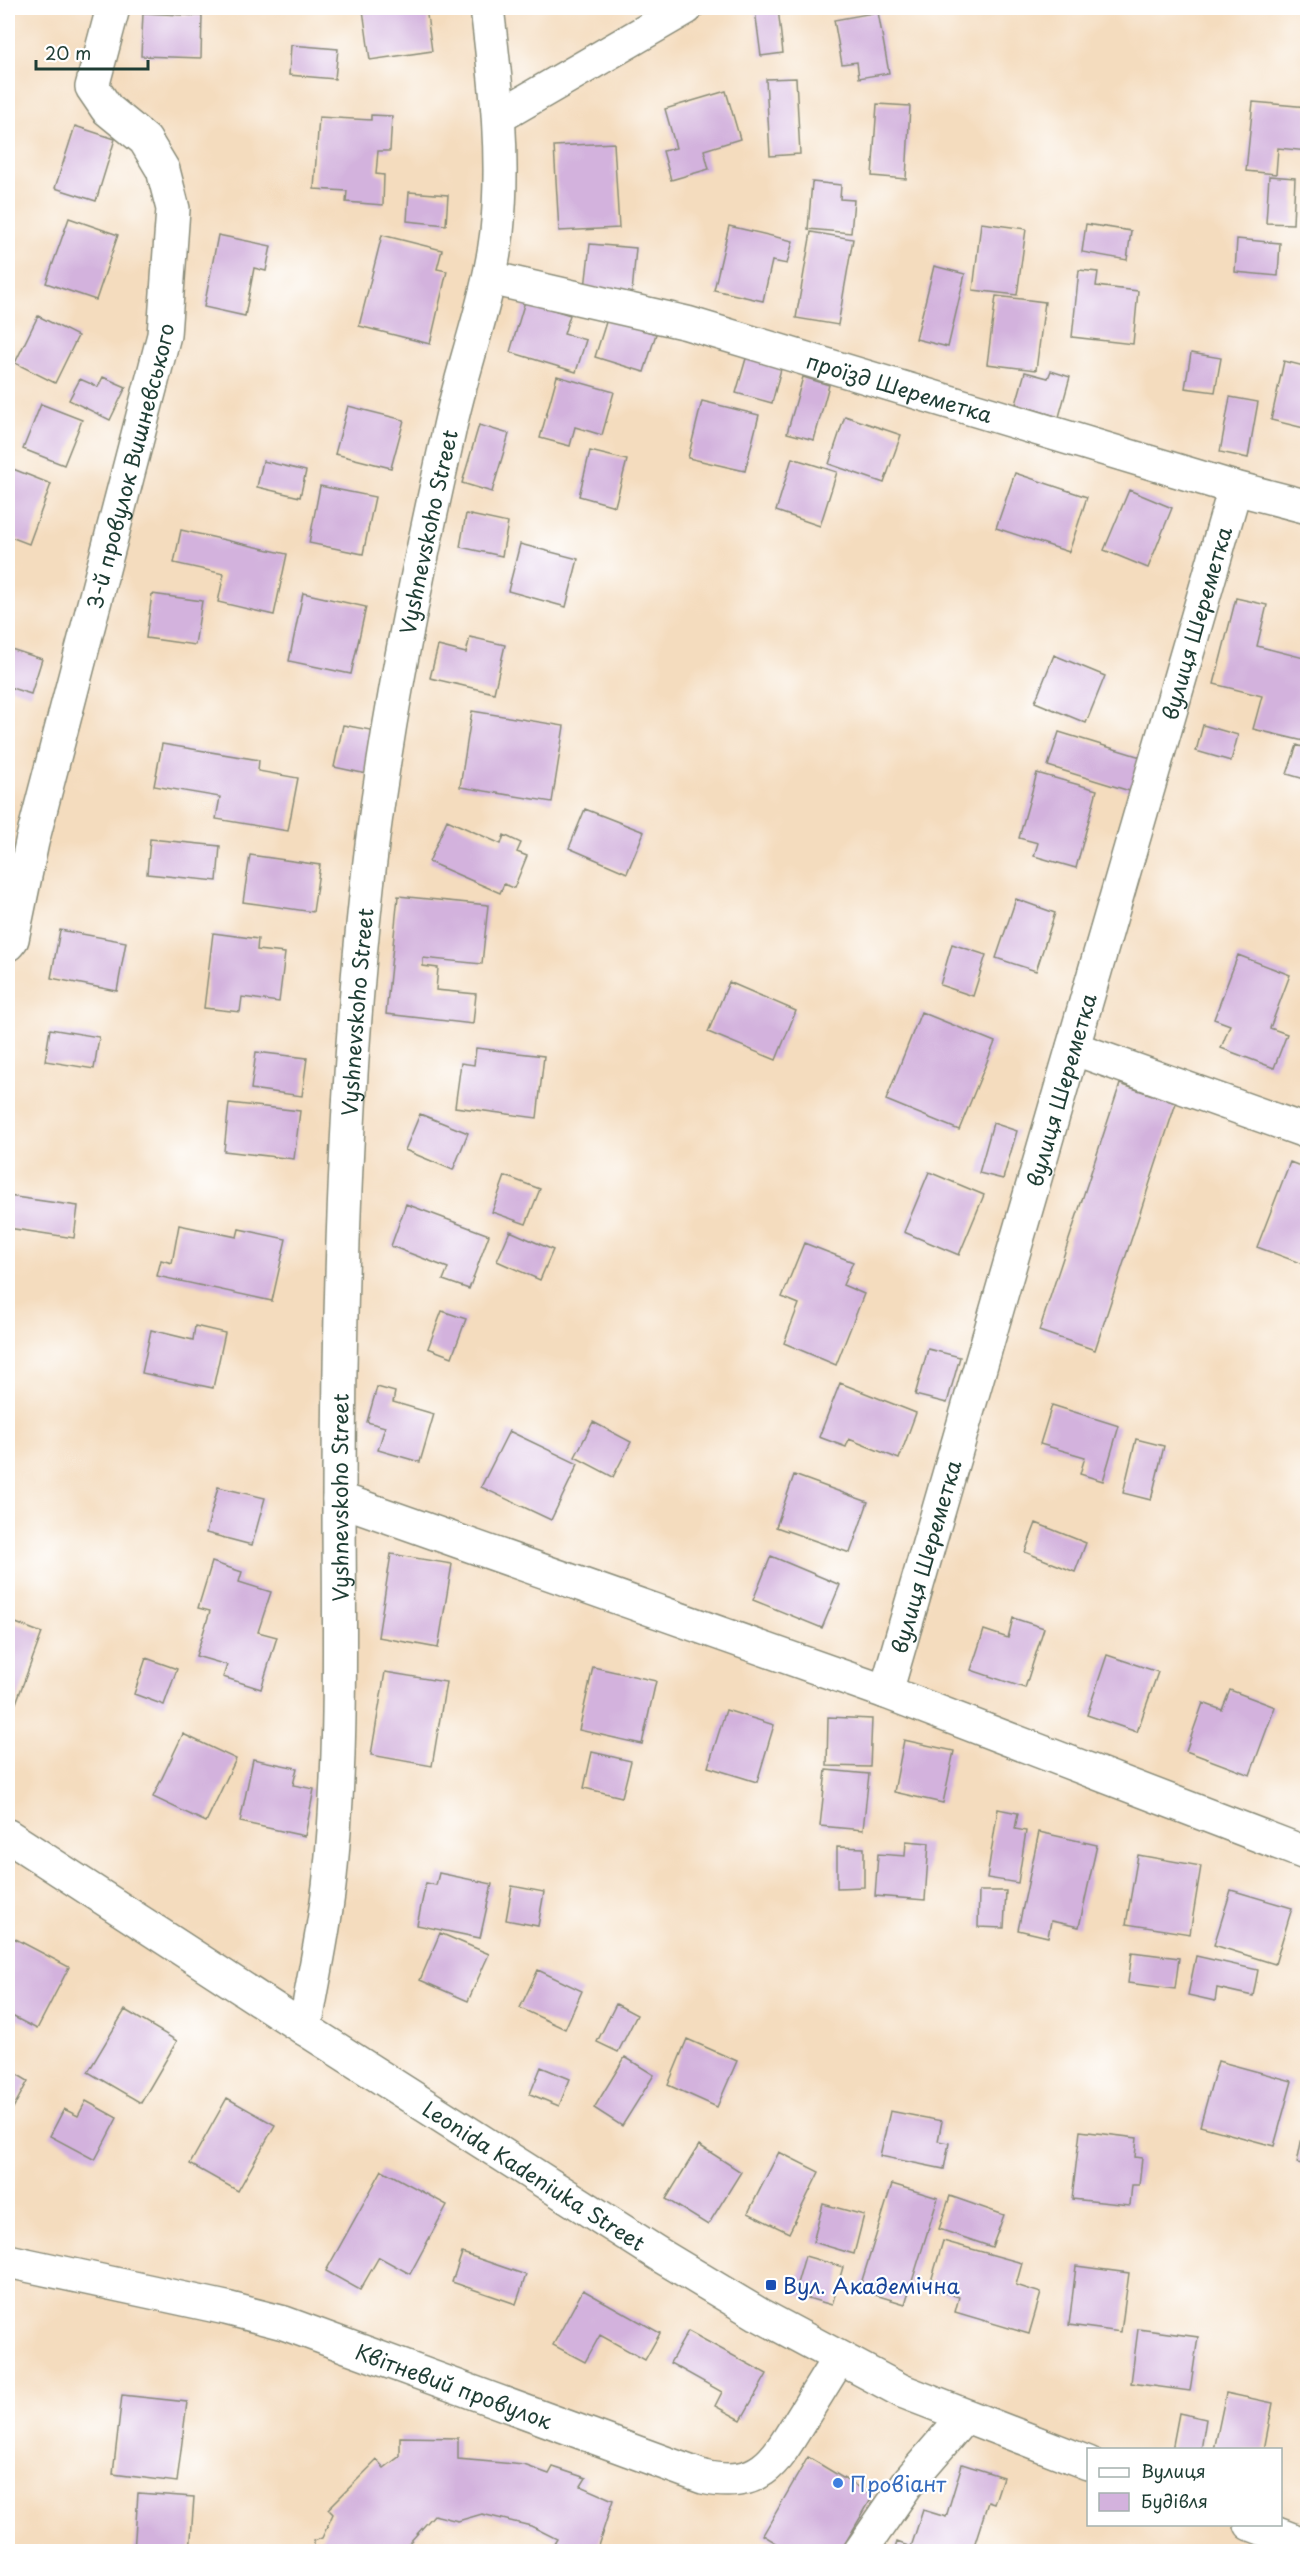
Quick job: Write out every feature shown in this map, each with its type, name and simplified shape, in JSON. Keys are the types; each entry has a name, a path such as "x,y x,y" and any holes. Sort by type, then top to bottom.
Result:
{"street":[{"name":"3-й провулок Вишневського","path":"8,944 12,939 32,842 164,335 173,209 163,170 145,140 107,109 92,87 112,8"},
{"name":"Vyshnevskoho Street","path":"305,2029 330,1883 337,1798 340,1719 340,1290 345,1164 362,927 390,711 450,423 490,278 500,184 500,116 487,8"},
{"path":"500,116 686,8"},
{"name":"проїзд Шереметка","path":"490,278 687,323 1235,488 1308,507"},
{"name":"вулиця Шереметка","path":"886,1692 1235,488"},
{"path":"1073,1048 1308,1132"},
{"path":"339,1499 886,1692 1308,1854"},
{"name":"Leonida Kadeniuka Street","path":"8,1836 663,2257 839,2358 902,2391 1087,2462"},
{"name":"Квітневий провулок","path":"8,2261 226,2308 284,2323 719,2481 751,2477 778,2458 839,2358"},
{"path":"860,2552 909,2481 965,2416"},
{"path":"1256,2526 1308,2546"}],"building":[{"path":"426,8 432,51 370,60 363,10"},
{"path":"778,8 783,53 761,56 755,10"},
{"path":"878,12 889,73 859,78 857,62 842,64 834,20"},
{"path":"143,13 202,16 201,58 141,56"},
{"path":"291,45 338,49 335,79 289,75"},
{"path":"796,78 800,154 770,156 766,79"},
{"path":"726,91 740,139 704,150 709,169 671,180 663,151 676,148 665,109"},
{"path":"1253,102 1308,107 1308,151 1278,148 1276,174 1246,171"},
{"path":"877,104 910,106 906,179 872,176"},
{"path":"371,115 392,116 390,151 378,151 376,174 384,175 383,205 346,202 347,191 314,189 319,117 371,120"},
{"path":"75,126 115,139 96,201 55,188"},
{"path":"614,143 619,228 559,231 554,146"},
{"path":"1269,176 1295,178 1293,224 1266,223"},
{"path":"812,182 841,185 840,199 854,200 851,233 808,229"},
{"path":"409,192 448,195 446,225 407,221"},
{"path":"69,218 118,235 96,300 46,283"},
{"path":"981,223 1026,229 1017,295 973,290"},
{"path":"1086,224 1131,231 1127,260 1082,252"},
{"path":"729,226 793,241 787,264 772,261 763,301 714,290"},
{"path":"811,232 853,239 838,325 796,318"},
{"path":"218,235 271,246 266,271 254,268 245,316 204,307"},
{"path":"382,235 442,250 437,269 447,271 430,344 359,326"},
{"path":"1237,239 1280,243 1278,276 1235,272"},
{"path":"590,244 636,248 632,293 585,288"},
{"path":"934,266 965,274 948,347 916,339"},
{"path":"1079,270 1098,272 1096,286 1138,291 1133,344 1072,337"},
{"path":"996,296 1045,302 1036,370 987,364"},
{"path":"525,301 570,315 564,334 586,340 576,372 510,352"},
{"path":"38,316 78,336 55,383 15,363"},
{"path":"607,319 656,334 644,372 595,357"},
{"path":"1191,353 1221,358 1215,392 1185,388"},
{"path":"747,355 782,365 772,403 736,393"},
{"path":"1284,361 1308,367 1308,429 1271,420"},
{"path":"1051,371 1070,377 1059,417 1016,404 1025,372 1048,378"},
{"path":"557,376 614,392 602,435 575,427 570,446 540,438"},
{"path":"103,377 126,387 110,420 69,400 80,379 98,387"},
{"path":"803,377 829,385 814,440 787,433"},
{"path":"1230,397 1258,402 1248,458 1220,452"},
{"path":"702,401 759,415 745,471 688,458"},
{"path":"41,404 82,420 64,465 23,449"},
{"path":"348,406 404,420 391,468 335,454"},
{"path":"845,416 901,435 884,483 829,464"},
{"path":"479,425 509,434 492,492 462,483"},
{"path":"590,451 627,460 615,506 579,496"},
{"path":"792,458 837,472 820,526 776,511"},
{"path":"263,461 306,471 300,497 257,487"},
{"path":"8,467 51,484 29,544 8,536"},
{"path":"1015,473 1087,497 1069,552 996,528"},
{"path":"320,486 375,497 363,554 309,543"},
{"path":"1129,490 1172,508 1148,568 1104,550"},
{"path":"466,514 508,523 502,556 460,547"},
{"path":"181,530 287,554 274,615 218,602 224,574 174,563"},
{"path":"520,544 578,559 566,607 508,591"},
{"path":"303,593 366,607 351,674 289,661"},
{"path":"152,594 202,601 195,645 146,638"},
{"path":"1236,598 1267,605 1257,646 1308,659 1308,742 1253,729 1262,696 1214,684"},
{"path":"470,637 505,645 494,693 430,678 438,646 466,653"},
{"path":"8,648 42,659 31,694 8,687"},
{"path":"1054,655 1105,676 1086,723 1035,702"},
{"path":"472,711 564,726 552,802 460,787"},
{"path":"343,725 376,731 367,774 334,767"},
{"path":"1203,725 1238,735 1231,761 1196,751"},
{"path":"1059,732 1144,758 1133,792 1048,766"},
{"path":"162,744 259,760 258,771 298,778 288,831 216,819 220,797 154,786"},
{"path":"1297,745 1308,749 1308,780 1287,774"},
{"path":"1037,773 1097,790 1076,868 1034,856 1038,843 1019,838"},
{"path":"585,809 644,832 627,873 569,848"},
{"path":"447,820 501,844 504,835 521,843 517,852 527,856 514,888 504,884 500,893 429,862"},
{"path":"150,839 220,846 217,881 147,874"},
{"path":"250,855 320,865 313,912 243,902"},
{"path":"398,896 488,905 482,964 423,958 423,966 438,968 436,990 476,994 473,1024 386,1014"},
{"path":"1016,899 1055,913 1036,971 996,958"},
{"path":"60,930 126,942 117,991 51,978"},
{"path":"213,933 258,939 257,950 285,953 279,1002 242,997 240,1012 204,1008"},
{"path":"952,944 986,955 973,996 940,985"},
{"path":"1238,955 1290,975 1270,1028 1287,1034 1274,1068 1221,1048 1230,1025 1214,1019"},
{"path":"729,982 796,1011 776,1060 708,1032"},
{"path":"921,1012 995,1042 959,1130 886,1100"},
{"path":"50,1029 99,1037 94,1069 45,1061"},
{"path":"476,1048 544,1056 537,1118 455,1107 461,1063 474,1065"},
{"path":"256,1052 307,1058 302,1096 251,1089"},
{"path":"1120,1084 1176,1103 1095,1350 1039,1331"},
{"path":"229,1103 300,1111 294,1159 224,1151"},
{"path":"420,1114 468,1133 453,1170 405,1150"},
{"path":"993,1123 1017,1131 1003,1179 979,1173"},
{"path":"1290,1162 1308,1169 1308,1266 1257,1247"},
{"path":"929,1172 984,1195 959,1255 904,1232"},
{"path":"505,1176 540,1189 526,1224 492,1212"},
{"path":"8,1196 78,1206 74,1238 8,1228"},
{"path":"406,1204 489,1235 469,1289 443,1280 448,1268 391,1246"},
{"path":"179,1225 237,1237 239,1229 286,1239 272,1301 157,1276 161,1260 172,1263"},
{"path":"510,1231 553,1250 540,1280 497,1261"},
{"path":"804,1243 853,1262 843,1285 864,1294 836,1365 784,1343 799,1304 782,1297"},
{"path":"442,1311 466,1319 452,1357 428,1348"},
{"path":"195,1326 225,1333 213,1388 142,1373 151,1330 193,1340"},
{"path":"928,1349 960,1357 947,1403 915,1395"},
{"path":"840,1383 916,1413 899,1459 849,1439 846,1447 819,1437"},
{"path":"377,1387 395,1392 393,1402 434,1414 420,1462 378,1450 385,1427 367,1422"},
{"path":"1052,1405 1119,1426 1103,1481 1080,1474 1085,1457 1040,1444"},
{"path":"593,1422 631,1442 613,1477 575,1457"},
{"path":"509,1431 578,1464 551,1520 481,1487"},
{"path":"1136,1439 1164,1446 1151,1500 1123,1493"},
{"path":"794,1475 868,1502 850,1553 776,1527"},
{"path":"218,1487 265,1498 252,1545 206,1533"},
{"path":"1036,1523 1086,1543 1075,1572 1025,1552"},
{"path":"391,1554 452,1564 438,1648 378,1637"},
{"path":"771,1556 840,1585 822,1628 753,1600"},
{"path":"212,1562 242,1572 239,1582 271,1592 258,1632 277,1637 261,1689 223,1677 227,1665 196,1656 210,1611 198,1608"},
{"path":"1013,1618 1044,1628 1025,1688 971,1670 984,1630 1008,1638"},
{"path":"8,1620 42,1633 16,1703 8,1700"},
{"path":"1107,1655 1158,1672 1137,1732 1087,1715"},
{"path":"146,1658 177,1669 164,1705 134,1694"},
{"path":"593,1667 656,1681 642,1744 579,1730"},
{"path":"385,1672 446,1682 432,1766 371,1755"},
{"path":"1230,1690 1275,1707 1250,1775 1186,1751 1203,1703 1222,1710"},
{"path":"726,1710 774,1725 757,1782 708,1767"},
{"path":"828,1717 872,1719 870,1767 827,1766"},
{"path":"183,1734 236,1759 206,1822 153,1797"},
{"path":"904,1740 954,1751 943,1803 894,1792"},
{"path":"592,1752 631,1761 622,1797 584,1788"},
{"path":"253,1759 297,1768 293,1785 314,1789 305,1836 240,1822"},
{"path":"826,1770 869,1774 863,1830 820,1826"},
{"path":"998,1809 1018,1813 1015,1829 1026,1831 1018,1883 987,1878"},
{"path":"1039,1832 1097,1845 1079,1927 1051,1921 1048,1937 1018,1930"},
{"path":"906,1841 929,1843 925,1900 875,1896 878,1854 905,1856"},
{"path":"837,1847 864,1848 864,1887 837,1888"},
{"path":"1138,1855 1201,1866 1190,1934 1126,1924"},
{"path":"439,1873 492,1884 480,1938 417,1925 426,1883 436,1885"},
{"path":"512,1886 544,1892 538,1926 506,1920"},
{"path":"1231,1890 1292,1908 1275,1964 1214,1945"},
{"path":"979,1891 1006,1891 1004,1928 978,1927"},
{"path":"440,1933 489,1954 468,2001 420,1980"},
{"path":"8,1935 69,1967 37,2029 8,2014"},
{"path":"1132,1952 1179,1958 1175,1989 1128,1983"},
{"path":"1196,1956 1258,1970 1253,1996 1217,1988 1215,2001 1188,1995"},
{"path":"538,1970 582,1991 565,2029 520,2008"},
{"path":"616,2004 637,2015 618,2052 597,2042"},
{"path":"125,2010 177,2041 141,2103 88,2072"},
{"path":"687,2039 737,2061 717,2107 668,2085"},
{"path":"625,2057 654,2075 622,2126 594,2108"},
{"path":"1218,2061 1292,2081 1274,2146 1200,2126"},
{"path":"541,2067 570,2079 559,2106 530,2094"},
{"path":"8,2069 28,2081 8,2117"},
{"path":"227,2098 275,2125 238,2191 190,2164"},
{"path":"86,2101 117,2118 95,2160 50,2136 64,2109 78,2116"},
{"path":"890,2111 942,2121 938,2141 949,2143 944,2169 880,2156"},
{"path":"1306,2117 1308,2117 1308,2165 1297,2163"},
{"path":"1080,2131 1137,2138 1135,2157 1142,2158 1139,2185 1132,2185 1130,2205 1072,2199"},
{"path":"699,2145 741,2172 708,2225 666,2199"},
{"path":"779,2152 819,2172 789,2233 748,2213"},
{"path":"382,2170 447,2205 410,2274 379,2257 360,2290 326,2271"},
{"path":"892,2184 938,2198 905,2304 859,2290"},
{"path":"950,2196 1004,2215 992,2247 939,2229"},
{"path":"823,2204 864,2215 854,2254 813,2242"},
{"path":"943,2241 1022,2263 1016,2285 1041,2293 1029,2334 955,2312 959,2297 929,2288"},
{"path":"462,2253 526,2275 516,2304 452,2282"},
{"path":"805,2256 843,2267 832,2305 794,2294"},
{"path":"1076,2266 1129,2273 1121,2332 1069,2325"},
{"path":"583,2290 660,2333 645,2360 600,2335 585,2362 553,2345"},
{"path":"1138,2329 1198,2337 1190,2391 1131,2383"},
{"path":"688,2331 767,2374 741,2420 715,2406 722,2392 670,2363"},
{"path":"1226,2393 1273,2403 1264,2448 1214,2448"},
{"path":"122,2395 187,2402 177,2482 113,2474"},
{"path":"1179,2413 1206,2419 1201,2448 1172,2448"},
{"path":"400,2437 458,2438 458,2459 524,2465 549,2474 553,2467 586,2478 581,2486 613,2500 596,2552 558,2552 551,2549 557,2539 531,2526 482,2514 458,2521 434,2515 401,2552 314,2552 314,2541 322,2538 333,2514 328,2509 377,2460 384,2468 400,2456"},
{"path":"808,2457 873,2496 840,2552 791,2552 763,2535"},
{"path":"962,2464 1003,2477 994,2504 988,2502 972,2552 894,2552 897,2542 911,2547 923,2510 946,2517"},
{"path":"138,2493 194,2497 190,2552 134,2552"}],"place":[{"name":"Вул. Академічна","path":"771,2285"},
{"name":"Провіант","path":"838,2483"}]}
